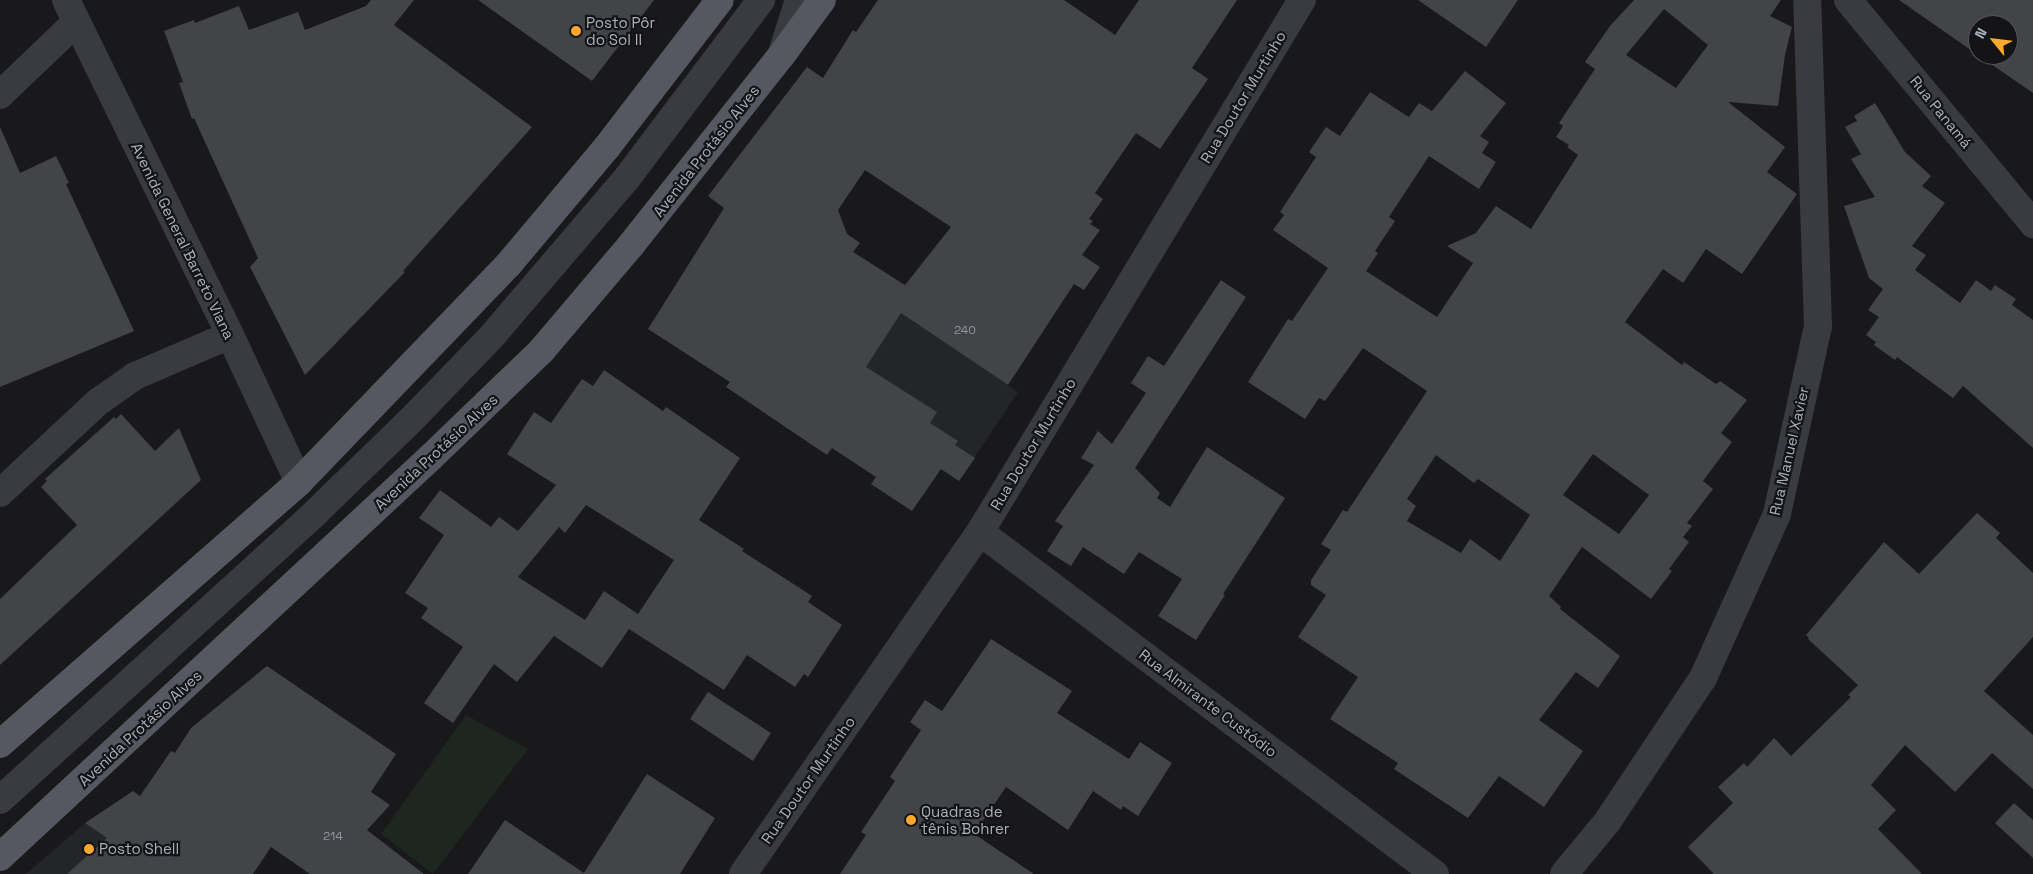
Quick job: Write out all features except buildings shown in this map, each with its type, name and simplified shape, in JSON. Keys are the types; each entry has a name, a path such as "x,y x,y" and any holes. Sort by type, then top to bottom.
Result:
{"main road":[{"path":"0,744 298,482 508,265 607,147 720,0"},
{"name":"Avenida Protásio Alves","path":"0,857 542,350 631,245 781,56 822,0"}],"street":[{"path":"0,800 316,512 410,421 492,336 627,178 761,0"},
{"path":"781,56 799,0"},
{"name":"Rua Doutor Murtinho","path":"743,874 980,532 1302,0"},
{"name":"Rua Manuel Xavier","path":"1564,874 1607,822 1703,678 1776,514 1818,326 1807,0"},
{"name":"Rua Panamá","path":"1848,0 2033,224"},
{"name":"Avenida General Barreto Viana","path":"76,8 298,482"},
{"path":"0,95 76,8"},
{"path":"0,493 105,397 135,376 230,335"},
{"name":"Rua Almirante Custódio","path":"980,532 1435,874"}],"shaded area":[{"path":"892,307 1018,392 959,481 832,398"},
{"path":"466,715 528,749 433,874 381,834"},
{"name":"Posto Shell","path":"85,823 159,874 26,874"}],"place":[{"name":"Posto Pôr do Sol II","path":"576,31"},
{"name":"Quadras de tênis Bohrer","path":"911,820"},
{"name":"Posto Shell","path":"89,849"}]}
